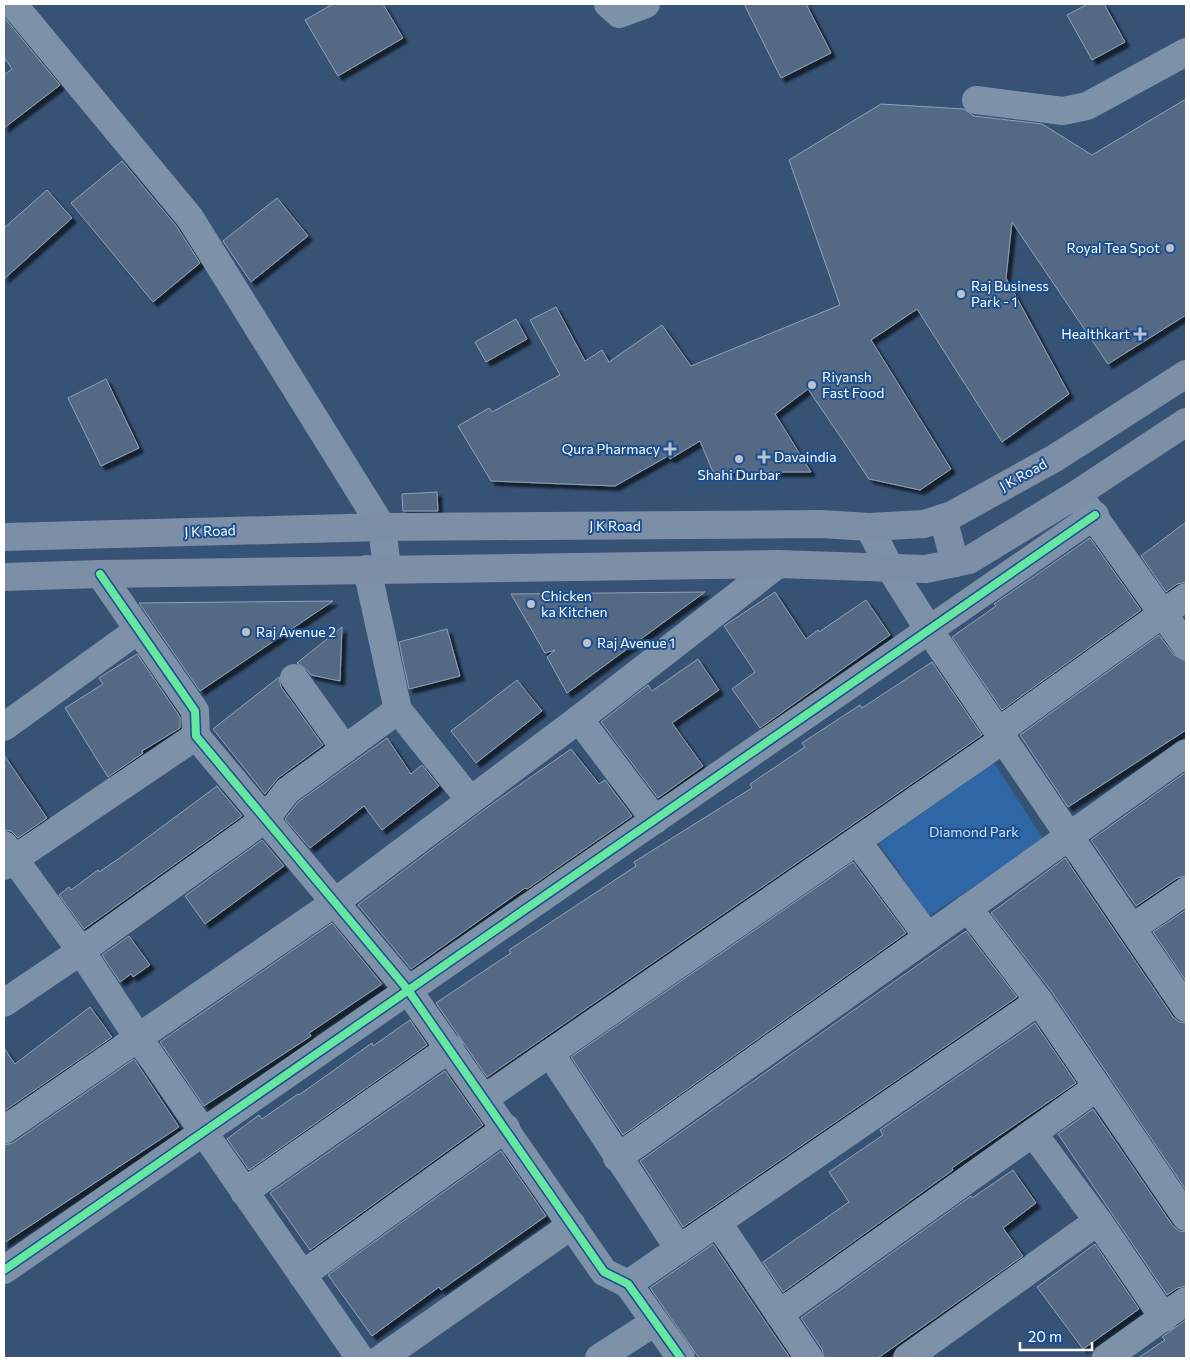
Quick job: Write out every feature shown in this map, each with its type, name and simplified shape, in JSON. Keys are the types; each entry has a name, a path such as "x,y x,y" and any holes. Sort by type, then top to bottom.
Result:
{"main road":[{"name":"J K Road","path":"4,536 382,527 821,524 869,527 924,524 943,518 1055,458 1186,374"},
{"path":"4,577 377,569 778,564 926,569 969,560 1077,494 1186,422"},
{"path":"943,518 955,563"}],"street":[{"path":"13,4 190,218 382,527 377,569 398,710 470,800"},
{"path":"608,4 619,14 646,4"},
{"path":"976,100 1063,110 1087,106 1186,52"},
{"path":"1077,494 1095,515 1186,646"},
{"path":"4,1270 1095,515"},
{"path":"869,527 890,568 929,630 1186,1008"},
{"path":"4,1130 334,903 579,719 778,564"},
{"path":"100,574 195,711 196,736 408,990 506,1128 604,1272 628,1284 681,1358"},
{"path":"485,1098 856,841 1002,735 1186,597"},
{"path":"4,727 138,630"},
{"path":"294,678 346,749"},
{"path":"4,1003 81,951 266,818 287,791 398,710"},
{"path":"579,719 655,820"},
{"path":"196,736 7,857 81,951 138,1039 360,1358"},
{"path":"617,1158 1186,753"},
{"path":"856,841 928,937"},
{"path":"1132,928 1186,891"},
{"path":"968,908 1039,1001 1186,1217"},
{"path":"628,1284 1039,1001"},
{"path":"244,1192 450,1048"},
{"path":"550,1053 617,1158 679,1249"},
{"path":"779,1314 1098,1087"},
{"path":"302,1275 506,1128"},
{"path":"1033,1133 1098,1220 1164,1318"},
{"path":"907,1358 1098,1220"},
{"path":"718,1223 809,1358"},
{"path":"382,1358 572,1225"},
{"path":"1106,1358 1186,1301"},
{"path":"599,1358 655,1322"}],"green space":[{"name":"Diamond Park","path":"994,763 1044,840 929,916 879,843"}],"building":[{"path":"333,4 383,4 403,38 338,76 305,20"},
{"path":"744,4 806,4 831,53 781,78"},
{"path":"1088,4 1104,4 1125,42 1092,60 1067,15"},
{"path":"4,17 60,85 4,128 4,75 12,69 4,57"},
{"name":"Raj Business Park - 1","path":"1186,99 1186,315 1108,364 1012,222 1006,278 1069,394 1002,442 917,309 871,340 951,469 920,490 869,479 808,389 775,414 811,472 713,472 700,441 670,459 668,456 615,486 491,481 458,426 489,408 492,412 560,375 530,320 556,307 585,361 602,350 609,362 662,325 691,366 840,305 789,160 881,104 964,109 974,116 1042,124 1092,155"},
{"path":"122,161 177,227 200,263 153,302 71,203"},
{"path":"47,190 72,218 4,279 4,228"},
{"path":"277,198 308,236 251,282 223,241"},
{"path":"516,319 527,339 486,362 475,342"},
{"path":"106,379 139,448 101,466 68,398"},
{"path":"437,492 438,511 403,511 402,494"},
{"path":"1186,522 1186,582 1177,584 1166,592 1141,556"},
{"path":"1090,538 1141,610 1002,710 952,637 996,606 994,604"},
{"name":"Raj Avenue 1","path":"705,592 567,693 547,657 555,650 545,653 511,594"},
{"path":"775,592 806,639 866,600 890,635 760,728 732,689 755,672 724,626"},
{"name":"Raj Avenue 2","path":"333,601 200,691 139,603"},
{"path":"342,627 340,681 311,675 297,663"},
{"path":"447,629 460,676 409,689 399,642"},
{"path":"1159,635 1174,655 1186,661 1186,730 1068,807 1020,735"},
{"path":"137,654 180,717 180,728 142,751 143,753 108,777 65,708 103,684 99,678"},
{"path":"698,659 719,690 672,723 703,766 658,798 601,722 648,685 652,691"},
{"path":"932,662 982,735 487,1077 436,1003 511,953 509,950 636,866 634,862 752,788 750,784 805,747 802,743 860,705 862,708"},
{"path":"279,677 281,687 323,745 278,778 265,794 213,729"},
{"path":"517,680 542,711 476,763 451,731"},
{"path":"387,738 411,774 422,765 439,786 382,830 364,806 310,848 285,819 298,802"},
{"path":"571,749 599,784 605,780 632,816 527,889 525,888 411,969 358,905 488,807"},
{"path":"4,755 47,818 18,838 11,831 4,830"},
{"path":"1186,772 1186,876 1177,878 1136,906 1091,840"},
{"path":"217,786 242,816 84,929 59,895 69,887 71,890 98,870 99,872 124,855"},
{"path":"262,840 284,866 205,924 185,896"},
{"path":"1065,858 1173,1017 1179,1022 1186,1023 1186,1190 1052,992 991,913"},
{"path":"853,862 906,933 623,1135 571,1057"},
{"path":"1186,910 1186,981 1153,932"},
{"path":"332,923 382,984 309,1033 311,1036 204,1106 160,1042"},
{"path":"966,931 1017,997 683,1227 640,1161"},
{"path":"129,936 150,965 133,977 131,974 120,982 102,955"},
{"path":"90,1007 112,1037 4,1111 4,1048 15,1064"},
{"path":"410,1020 427,1045 249,1170 227,1139 259,1115 262,1119 372,1043 373,1046"},
{"path":"1035,1023 1076,1083 952,1168 953,1170 783,1292 763,1262 849,1202 829,1172 883,1135 880,1130"},
{"path":"134,1059 179,1127 4,1243 4,1145 13,1143"},
{"path":"445,1071 483,1125 310,1250 270,1193"},
{"path":"1093,1109 1173,1226 1179,1231 1186,1232 1186,1286 1177,1288 1167,1295 1058,1134"},
{"path":"501,1151 546,1216 441,1290 439,1287 372,1336 328,1275"},
{"path":"1013,1170 1036,1203 1003,1228 1023,1256 878,1358 824,1358 822,1349 801,1318 971,1196 972,1198"},
{"path":"713,1244 790,1358 699,1358 650,1288"},
{"path":"1095,1244 1139,1309 1083,1349 1037,1287"},
{"path":"1186,1320 1186,1358 1138,1358 1165,1340 1162,1337"}],"cycle path":[{"path":"4,1270 1095,515"},
{"path":"100,574 195,711 196,736 408,990 604,1272 628,1284 681,1358"}],"place":[{"name":"Royal Tea Spot","path":"1170,248"},
{"name":"Raj Business Park - 1","path":"961,294"},
{"name":"Healthkart","path":"1140,334"},
{"name":"Riyansh Fast Food","path":"812,385"},
{"name":"Qura Pharmacy","path":"670,449"},
{"name":"Davaindia","path":"764,457"},
{"name":"Shahi Durbar","path":"739,459"},
{"name":"Chicken ka Kitchen","path":"531,604"},
{"name":"Raj Avenue 2","path":"246,632"},
{"name":"Raj Avenue 1","path":"587,643"}]}
